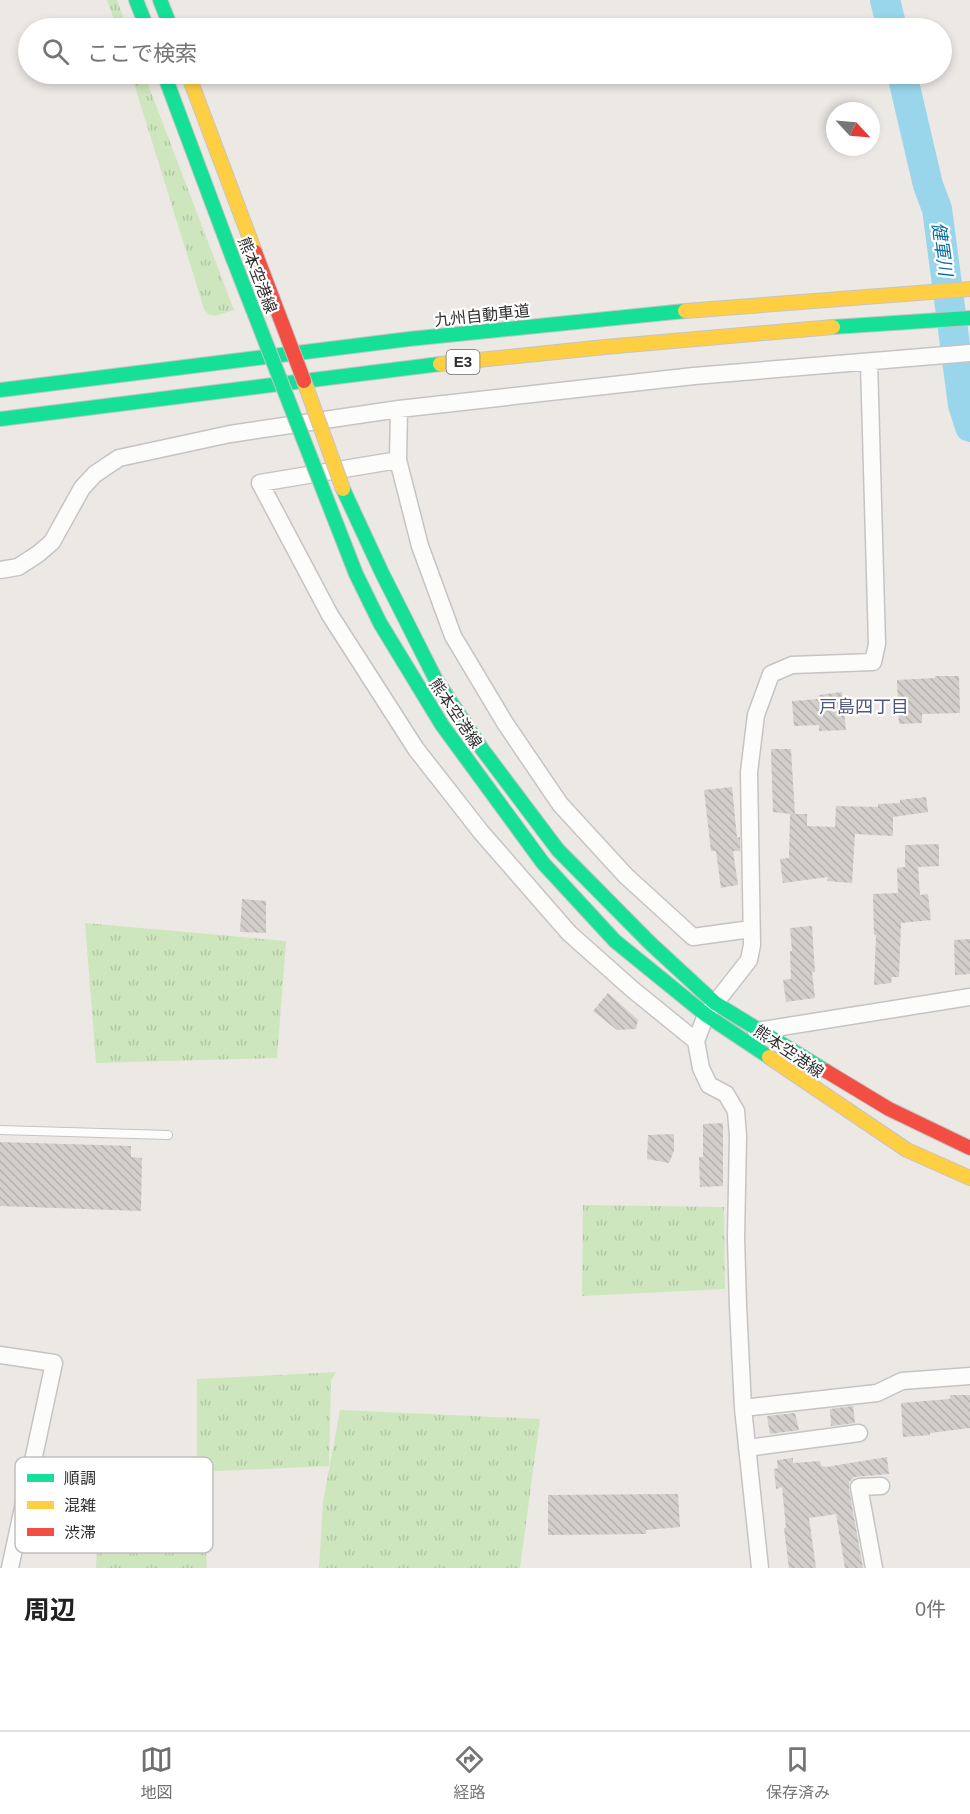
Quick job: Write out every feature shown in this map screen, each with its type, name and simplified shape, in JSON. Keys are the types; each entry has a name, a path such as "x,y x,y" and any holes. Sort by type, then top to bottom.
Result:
{"main road":[{"path":"136,0 143,18"},
{"path":"160,0 167,18"},
{"name":"熊本空港線","path":"168,84 356,574 380,623 442,725 543,863 615,941 710,1009 758,1031 889,1109 970,1148"},
{"name":"熊本空港線","path":"192,84 274,298 343,489 435,678 482,749 558,850 738,1037 907,1150 970,1178"},
{"name":"九州自動車道","path":"0,390 217,362 533,326 738,306 970,289"},
{"name":"E3","path":"0,418 221,389 548,352 970,318"}],"street":[{"path":"0,570 18,567 52,542 82,488 95,474 119,459 230,434 399,409 694,376 970,353"},
{"path":"760,1568 743,1408 737,1250 738,1136 736,1111 726,1094 709,1085 701,1068 696,1041 710,1009 749,960 752,945 749,772 756,715 771,674 792,665 873,662 877,644 869,362"},
{"path":"399,409 398,460 420,546 453,636 505,723 560,804 626,876 693,937 751,929"},
{"path":"398,460 260,483 330,615 416,749 481,832 569,933 632,989 696,1041"},
{"path":"738,1037 758,1031 970,997"},
{"path":"0,1355 54,1363 34,1457"},
{"path":"743,1408 877,1393 903,1381 970,1376"},
{"path":"747,1448 860,1433"},
{"path":"874,1568 859,1487 881,1486"},
{"path":"10,1568 15,1545"}],"lane":[{"path":"0,1130 168,1135"}],"green space":[{"path":"107,0 117,0 123,18 113,18"},
{"path":"134,84 148,84 234,310 215,316 209,315 204,309"},
{"path":"85,923 286,941 277,1058 96,1063"},
{"path":"583,1205 724,1207 725,1289 582,1296"},
{"path":"336,1372 331,1381 329,1466 213,1471 213,1457 197,1457 197,1379"},
{"path":"340,1410 540,1419 520,1568 319,1568 323,1502"},
{"path":"97,1553 206,1553 207,1568 96,1568"}],"building":[{"path":"935,676 959,676 960,713 922,714 922,723 899,724 897,680 935,678"},
{"path":"842,692 846,730 819,731 819,725 794,726 792,701 819,699 819,695"},
{"path":"771,749 791,749 795,814 807,814 807,826 835,827 836,806 878,807 878,804 900,803 900,800 926,797 928,812 893,817 893,836 855,834 852,883 827,881 828,877 783,883 780,859 789,858 790,814 773,812"},
{"path":"732,787 737,838 740,837 740,851 733,851 738,885 721,888 716,851 711,851 704,790"},
{"path":"939,844 939,866 918,867 920,895 928,894 931,920 901,923 899,977 892,977 891,983 874,985 876,935 874,935 873,894 898,893 897,868 905,867 905,845"},
{"path":"242,899 266,901 266,933 240,932"},
{"path":"812,926 815,972 812,972 815,998 786,1002 783,980 791,979 790,928"},
{"path":"970,939 970,974 955,975 954,940"},
{"path":"608,993 638,1020 636,1029 617,1030 593,1011"},
{"path":"723,1123 723,1186 700,1187 699,1157 703,1157 703,1124"},
{"path":"674,1134 674,1151 669,1163 647,1159 648,1135"},
{"path":"0,1142 131,1146 131,1157 142,1158 141,1211 0,1206"},
{"path":"950,1395 970,1395 970,1428 903,1437 901,1403 950,1399"},
{"path":"853,1406 855,1423 831,1426 830,1409"},
{"path":"795,1413 799,1430 770,1434 767,1416"},
{"path":"887,1457 889,1474 854,1477 849,1482 863,1568 845,1568 836,1514 809,1518 816,1568 789,1568 782,1487 776,1489 774,1469 778,1468 777,1460 793,1458 793,1463 820,1461 821,1466 826,1467"},
{"path":"678,1494 680,1527 646,1530 646,1534 548,1535 548,1495"}],"waterway":[{"name":"健軍川","path":"885,0 890,18"},
{"name":"健軍川","path":"904,84 928,185 937,209 963,405 970,427"}],"traffic: fast":[{"path":"136,0 143,18"},
{"path":"160,0 167,18"},
{"path":"168,84 232,256"},
{"path":"232,256 324,492"},
{"path":"0,390 409,339 685,311"},
{"path":"833,327 970,318"},
{"path":"0,419 440,364"},
{"path":"343,489 435,678 482,749 558,850 650,943 715,1003 826,1071"},
{"path":"324,492 356,574 380,623 442,725 543,863 615,941 706,1015 769,1057"}],"traffic: slow":[{"path":"192,84 255,252"},
{"path":"685,311 970,289"},
{"path":"440,364 833,327"},
{"path":"304,381 343,489"},
{"path":"769,1057 907,1150 970,1178"}],"traffic: jam":[{"path":"255,252 304,381"},
{"path":"826,1071 889,1109 970,1148"}],"district":[{"name":"戸島四丁目","path":"864,707"}]}
